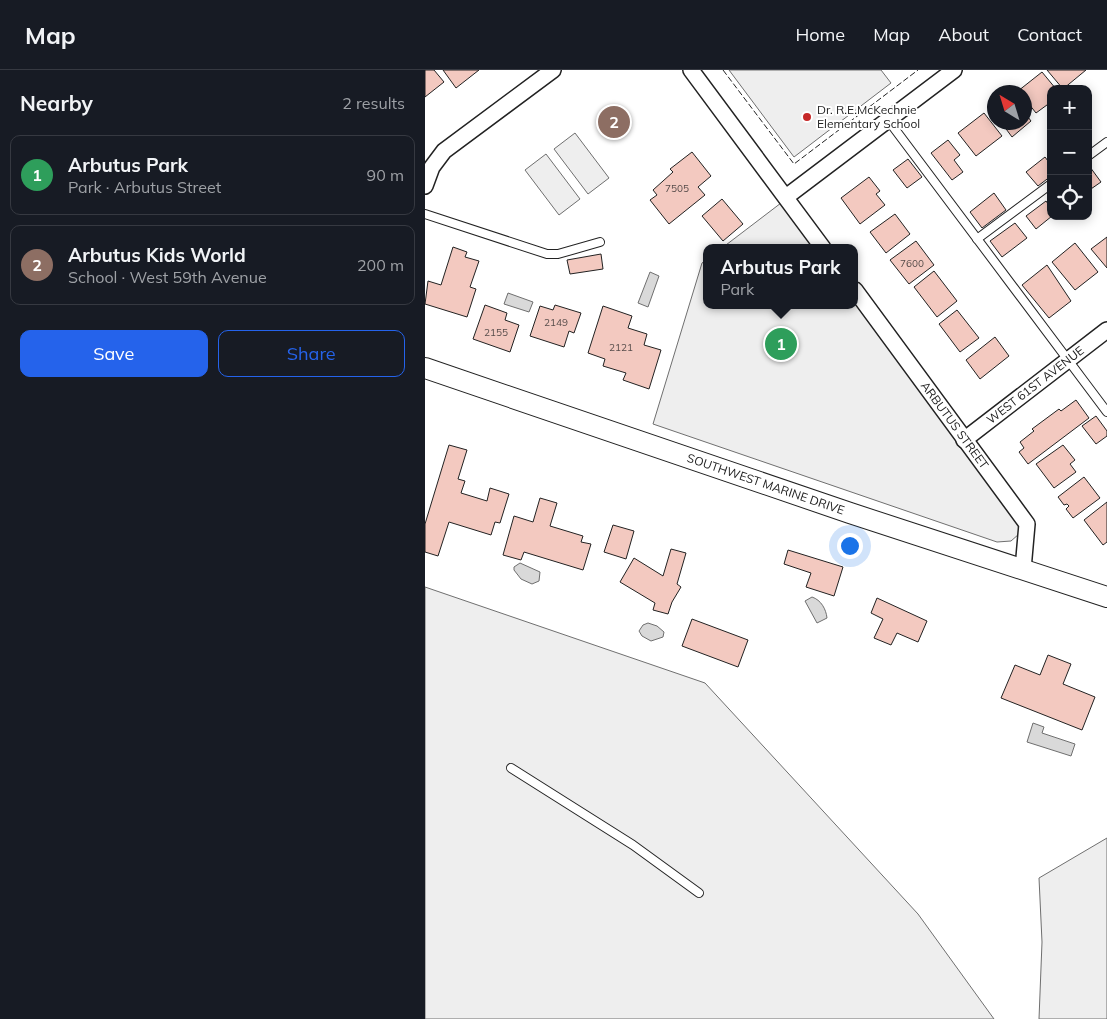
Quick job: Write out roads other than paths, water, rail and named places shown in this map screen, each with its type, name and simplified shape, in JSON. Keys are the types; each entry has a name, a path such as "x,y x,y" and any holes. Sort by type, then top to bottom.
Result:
{"main road":[{"name":"SOUTHWEST MARINE DRIVE","path":"425,368 850,513 1107,597"}],"street":[{"path":"425,186 432,167 444,151 553,70"},
{"path":"691,70 820,244"},
{"path":"786,197 954,70"},
{"name":"ARBUTUS STREET","path":"858,294 1027,524 1023,568"},
{"name":"WEST 61ST AVENUE","path":"964,440 1107,330"}],"lane":[{"path":"889,120 1107,412"},
{"path":"1092,153 1107,142"},
{"path":"977,239 1047,187"},
{"path":"425,214 547,254 558,254 599,242"},
{"path":"511,768 633,845 699,893"}],"place":[{"name":"Dr. R.E.McKechnie Elementary School","path":"807,117"},
{"name":"Arbutus Kids World","path":"614,122"},
{"name":"Arbutus Park","path":"781,344"}]}
